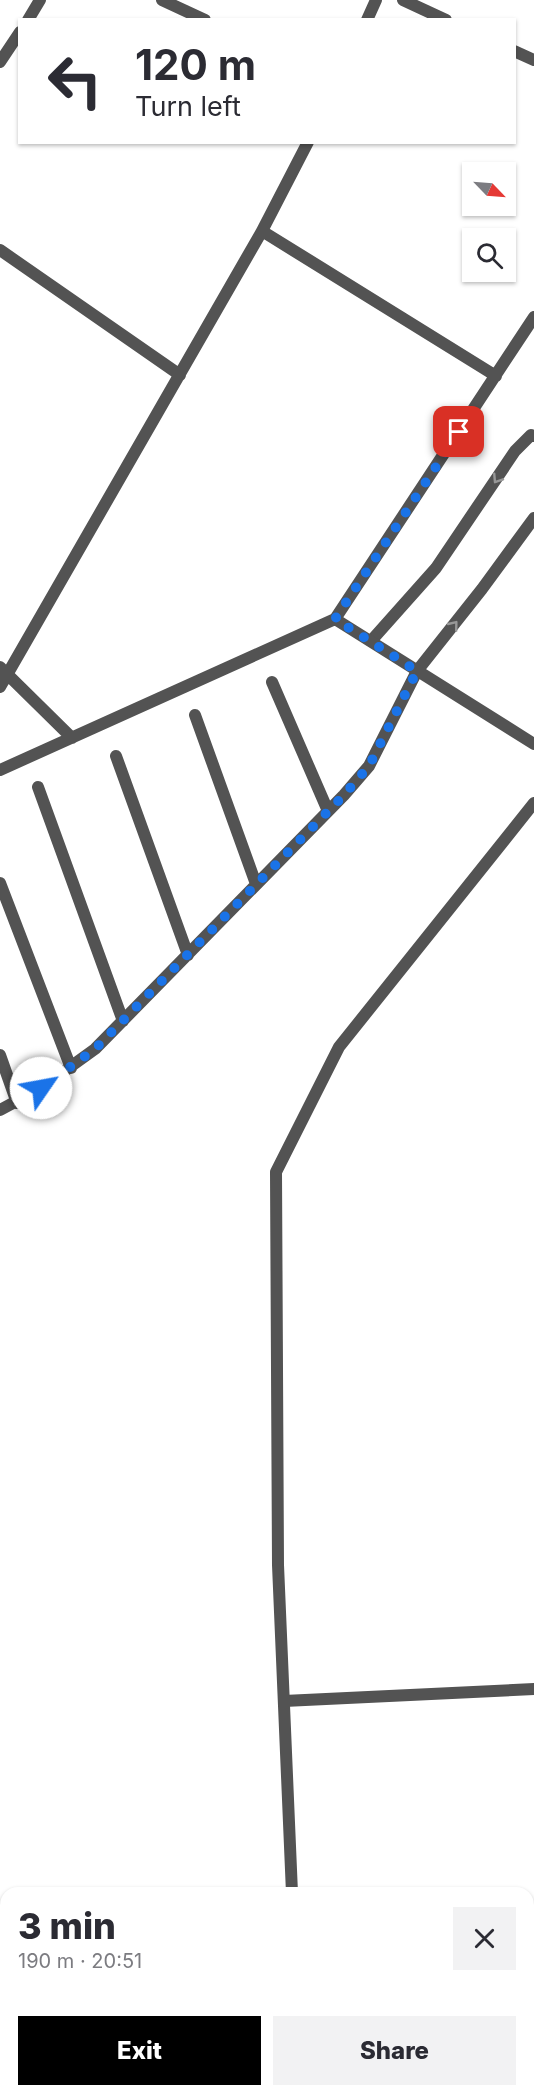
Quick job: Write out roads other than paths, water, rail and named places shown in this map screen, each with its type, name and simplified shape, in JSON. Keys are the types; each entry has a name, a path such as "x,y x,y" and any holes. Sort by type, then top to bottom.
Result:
{"street":[{"path":"29,18 40,0"},
{"path":"162,0 201,18"},
{"path":"368,18 376,0"},
{"path":"403,0 442,18"},
{"path":"0,62 18,35"},
{"path":"516,52 534,60"},
{"path":"0,687 4,671 180,375 262,231 307,144"},
{"path":"262,231 496,376"},
{"path":"0,250 180,375"},
{"path":"0,770 335,619 534,317"},
{"path":"370,641 436,568 515,451 531,435 534,436"},
{"path":"0,1110 72,1068 123,1021 369,766 417,671 482,590 534,518"},
{"path":"335,619 534,744"},
{"path":"4,671 72,738"},
{"path":"272,682 328,811"},
{"path":"195,715 256,884"},
{"path":"116,756 188,954"},
{"path":"38,787 123,1021"},
{"path":"292,1887 278,1565 276,1172 339,1047 534,803"},
{"path":"0,883 72,1068"},
{"path":"0,1055 17,1102"},
{"path":"284,1701 534,1689"}]}
